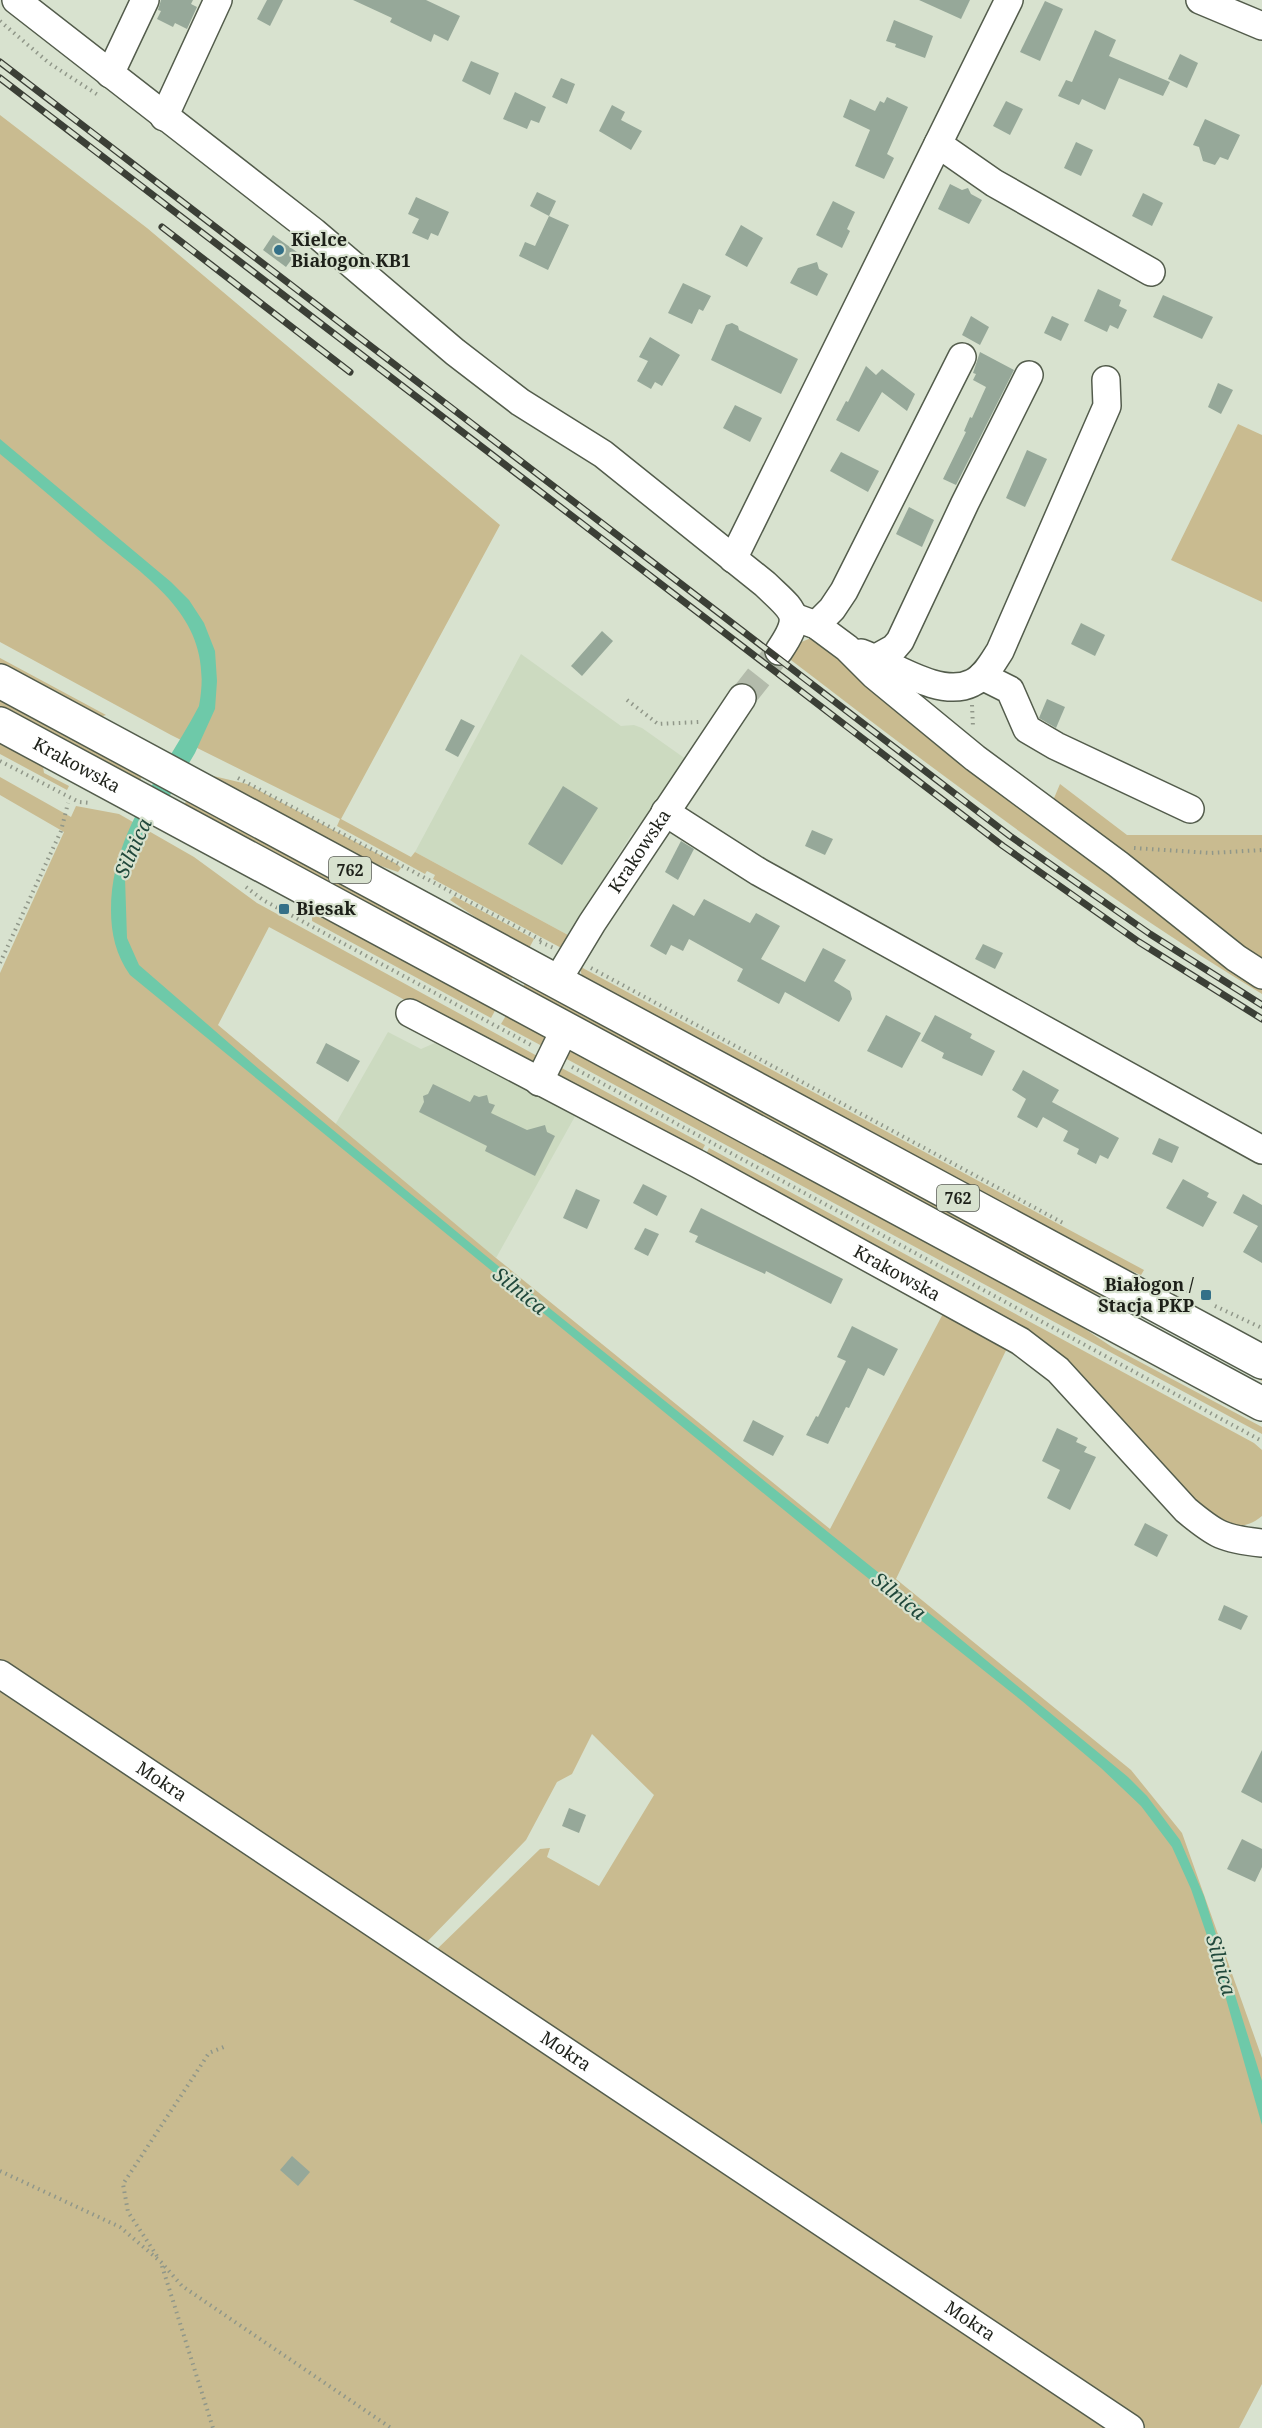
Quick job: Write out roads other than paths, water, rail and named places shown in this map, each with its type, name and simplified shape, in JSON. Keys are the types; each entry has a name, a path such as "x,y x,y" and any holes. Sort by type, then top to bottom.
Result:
{"main road":[{"name":"762","path":"0,681 1262,1362"},
{"name":"Krakowska","path":"0,724 177,819 554,1040 1262,1404"}],"street":[{"path":"16,0 314,232 463,359 520,402 603,454 733,559 805,621 847,648 882,682 975,758 1097,849 1236,958 1262,975"},
{"path":"110,74 146,0"},
{"path":"164,117 218,0"},
{"path":"733,559 1009,0"},
{"path":"1200,0 1262,26"},
{"path":"938,144 994,183 1150,272"},
{"path":"779,651 791,631 805,621 832,609 849,582 962,357"},
{"path":"876,658 894,648 900,641 965,502 1029,375"},
{"path":"977,680 1000,651 1107,406 1106,380"},
{"path":"847,648 876,658 923,681 944,687 977,680 1010,690 1027,729 1056,746 1190,809"},
{"path":"665,812 742,698"},
{"name":"Krakowska","path":"556,981 665,812 759,872 1262,1150"},
{"name":"Krakowska","path":"410,1013 698,1164 1020,1341 1058,1370 1186,1510 1209,1528 1230,1539 1262,1543"},
{"path":"539,1082 554,1040"},
{"name":"Mokra","path":"0,1674 1130,2428"}],"water":[{"name":"Silnica","path":"0,439 171,582 189,600 204,623 215,651 217,681 215,709 195,753 141,844 125,878 127,938 139,965 259,1069 553,1311 935,1618 1128,1777 1147,1796 1180,1840 1204,1896 1262,2081 1262,2125 1213,1953 1191,1889 1172,1847 1141,1806 1101,1768 1022,1701 839,1555 130,975 121,960 113,936 111,910 113,881 130,828 199,706 202,676 198,650 189,628 160,589 0,454"}],"tunnel":[{"path":"742,698 779,651"}],"railway":[{"path":"0,62 1010,836 1150,934 1262,1005"},
{"path":"0,78 1003,846 1139,942 1262,1019"},
{"path":"162,227 350,372"}],"place":[{"name":"Kielce Białogon KB1","path":"279,250"},
{"name":"Biesak","path":"284,909"},
{"name":"Białogon / Stacja PKP","path":"1206,1295"}]}
